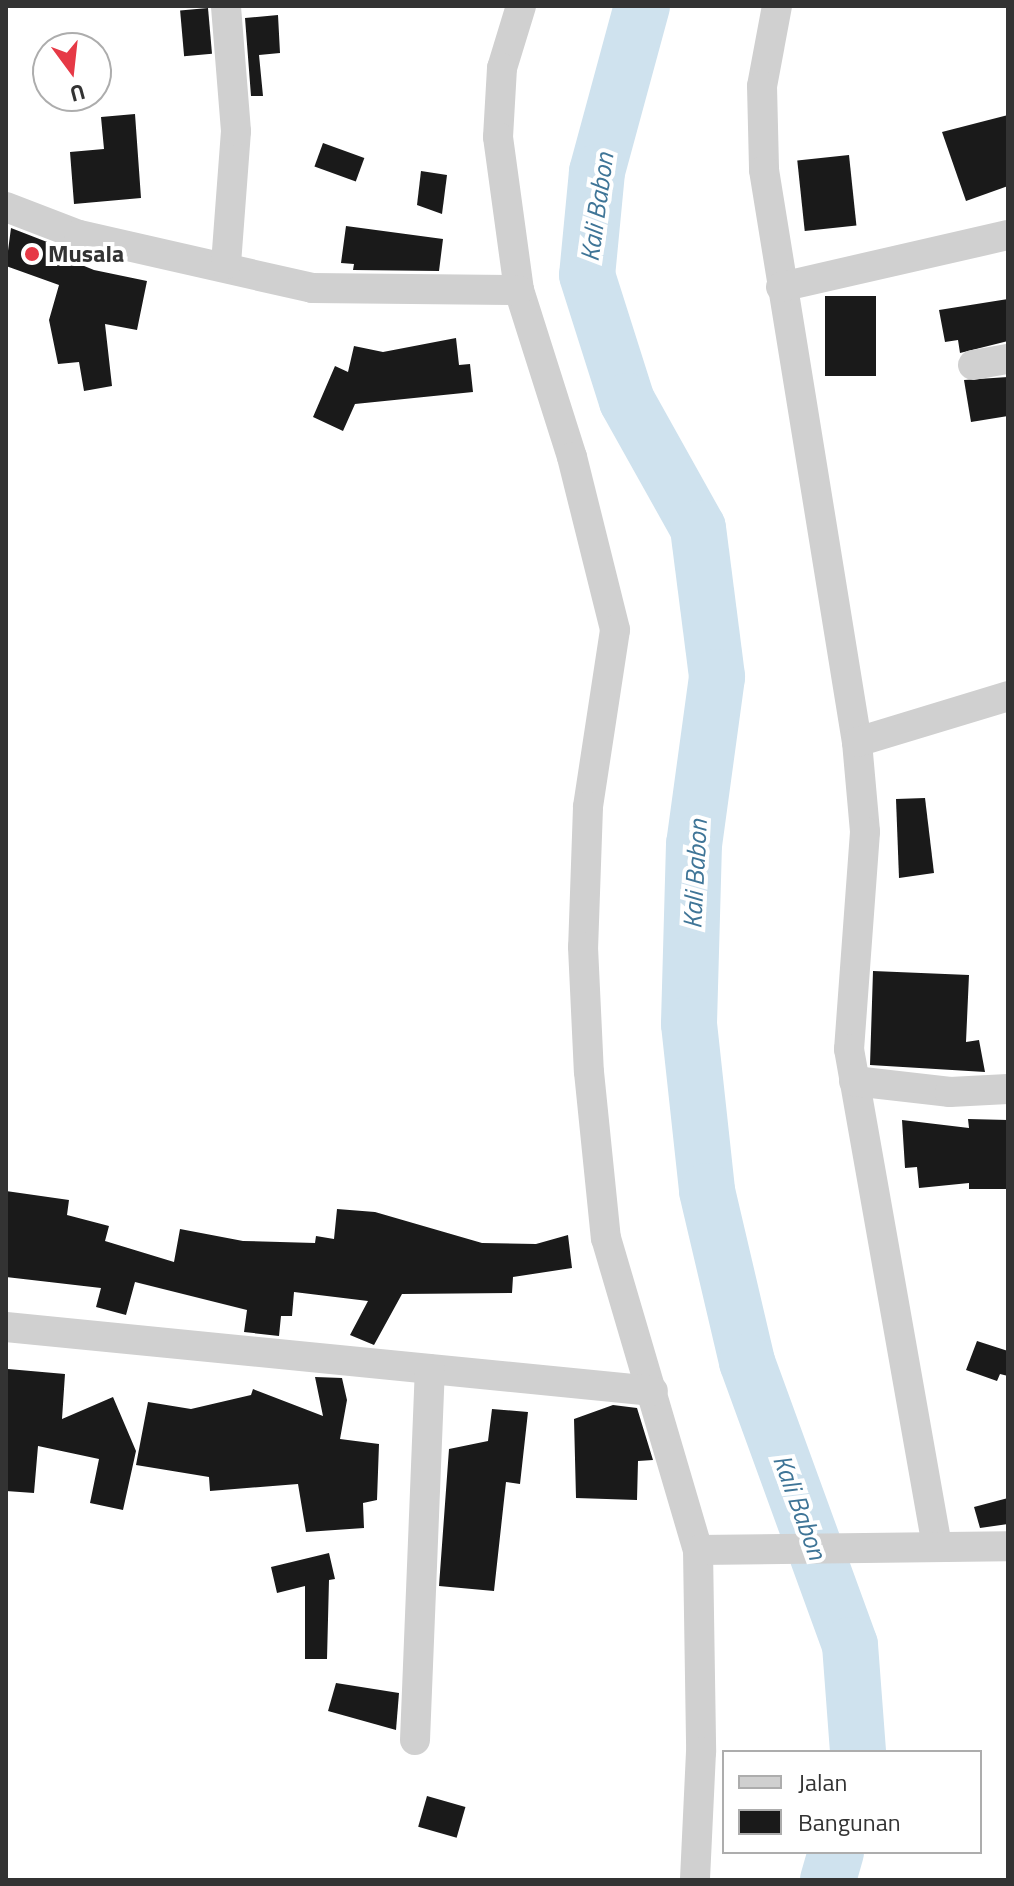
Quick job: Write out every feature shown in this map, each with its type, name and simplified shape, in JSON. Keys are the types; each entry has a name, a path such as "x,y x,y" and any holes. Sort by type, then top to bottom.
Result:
{"street":[{"path":"226,6 236,131 226,264"},
{"path":"521,6 502,68 498,137 519,290 612,608 609,689 588,807 583,947 589,1072 606,1238 653,1391 711,1549 695,1880"},
{"path":"777,6 762,86 764,170 857,742 865,832 848,1013 854,1081 937,1546"},
{"path":"6,207 79,235 226,264 312,288 519,290"},
{"path":"781,287 1008,235"},
{"path":"973,365 1008,359"},
{"path":"857,742 1008,696"},
{"path":"854,1081 950,1092 1008,1089"},
{"path":"6,1327 653,1391"},
{"path":"415,1740 430,1369"},
{"path":"711,1549 1008,1546"}],"building":[{"path":"208,8 212,54 184,56 180,10"},
{"path":"278,15 280,53 259,55 263,96 251,96 245,18"},
{"path":"135,114 141,198 74,204 70,152 104,149 101,117"},
{"path":"1008,115 1008,186 966,201 942,132"},
{"path":"323,143 364,158 356,182 314,166"},
{"path":"849,155 856,226 805,231 797,160"},
{"path":"421,171 447,175 442,214 417,205"},
{"path":"346,226 443,239 439,271 353,270 354,264 341,263"},
{"path":"11,228 60,247 57,255 94,270 147,281 137,330 105,324 112,386 84,391 79,362 58,364 49,320 59,285 6,266"},
{"path":"825,296 876,296 876,376 825,376"},
{"path":"1008,299 1008,341 960,353 958,340 945,342 939,310"},
{"path":"456,338 459,365 470,364 473,392 355,404 343,431 313,417 335,366 348,372 354,346 383,352"},
{"path":"1008,377 1008,416 971,422 964,380"},
{"path":"925,798 934,873 899,878 896,799"},
{"path":"873,971 969,975 966,1042 979,1040 985,1072 870,1065"},
{"path":"968,1119 1008,1120 1008,1189 969,1189 969,1183 919,1188 917,1167 905,1168 902,1120 969,1128"},
{"path":"6,1191 69,1200 67,1215 109,1226 105,1241 174,1262 180,1229 243,1241 315,1243 316,1236 334,1239 337,1209 375,1212 482,1243 536,1244 568,1235 572,1268 513,1277 512,1293 402,1294 374,1345 350,1335 368,1301 294,1292 292,1316 281,1316 279,1336 244,1332 247,1310 135,1282 126,1315 96,1307 101,1288 6,1277"},
{"path":"977,1341 1008,1351 1008,1376 1000,1374 997,1381 966,1370"},
{"path":"8,1369 65,1374 62,1419 113,1397 136,1451 123,1510 90,1503 99,1459 38,1446 34,1493 6,1491"},
{"path":"315,1377 342,1378 347,1400 340,1439 379,1444 377,1500 363,1503 364,1528 306,1532 298,1484 210,1491 209,1477 136,1465 148,1402 191,1409 251,1395 253,1389 323,1416"},
{"path":"613,1405 637,1408 653,1460 638,1461 637,1500 576,1498 574,1419"},
{"path":"492,1409 528,1412 520,1484 506,1482 494,1591 439,1586 449,1449 488,1441"},
{"path":"1008,1498 1008,1524 980,1528 974,1507"},
{"path":"329,1553 335,1579 329,1580 327,1659 305,1659 305,1586 277,1593 271,1567"},
{"path":"336,1683 399,1693 396,1730 328,1711"},
{"path":"427,1796 465,1807 457,1838 418,1827"}],"waterway":[{"name":"Kali Babon","path":"642,6 597,172 587,275 627,401 698,528 717,677 694,844 689,1024 707,1191 747,1362 850,1645 858,1750"},
{"name":"Kali Babon","path":"828,1880 835,1854"}],"place":[{"name":"Musala","path":"32,254"}]}
